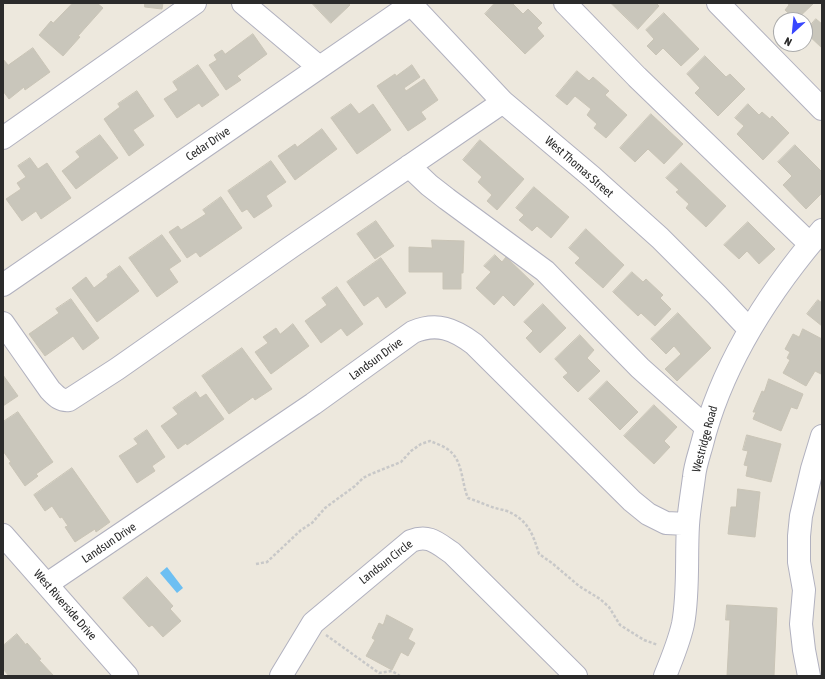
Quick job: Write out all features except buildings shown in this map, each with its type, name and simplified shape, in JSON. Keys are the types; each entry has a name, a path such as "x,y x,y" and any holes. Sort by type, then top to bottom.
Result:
{"street":[{"path":"3,138 195,3"},
{"path":"243,3 319,67"},
{"name":"Cedar Drive","path":"3,285 411,3"},
{"name":"West Thomas Street","path":"411,3 503,102 592,177 660,238 749,329"},
{"path":"565,3 637,77 816,237"},
{"path":"718,3 822,109"},
{"path":"3,323 50,390 58,398 64,401 69,400 117,369 503,102"},
{"path":"409,166 429,185 447,199 545,271 640,368 706,427"},
{"name":"Westridge Road","path":"665,676 676,649 683,624 686,599 688,524 694,474 706,427 730,366 749,329 786,275 816,237"},
{"name":"Landsun Drive","path":"47,584 313,404 413,332 423,328 435,327 452,330 462,335 474,344 632,501 648,514 666,523 688,524"},
{"path":"809,676 801,624 804,590 799,562 799,536 801,516 812,469 822,436"},
{"name":"West Riverside Drive","path":"3,535 127,676"},
{"name":"Landsun Circle","path":"281,676 313,623 411,541 418,538 428,538 452,553 576,676"}],"path":[{"path":"256,564 267,562 301,530 312,523 325,508 356,486 363,478 401,462 411,451 421,444 430,441 453,453 458,462 468,498 496,509 505,510 522,520 529,528 535,540 539,554 579,586 600,599 609,608 620,625 644,640 663,647"},
{"path":"313,623 329,638 379,673 392,672 400,676"}],"water":[{"path":"167,567 183,588 177,593 160,573"}]}
